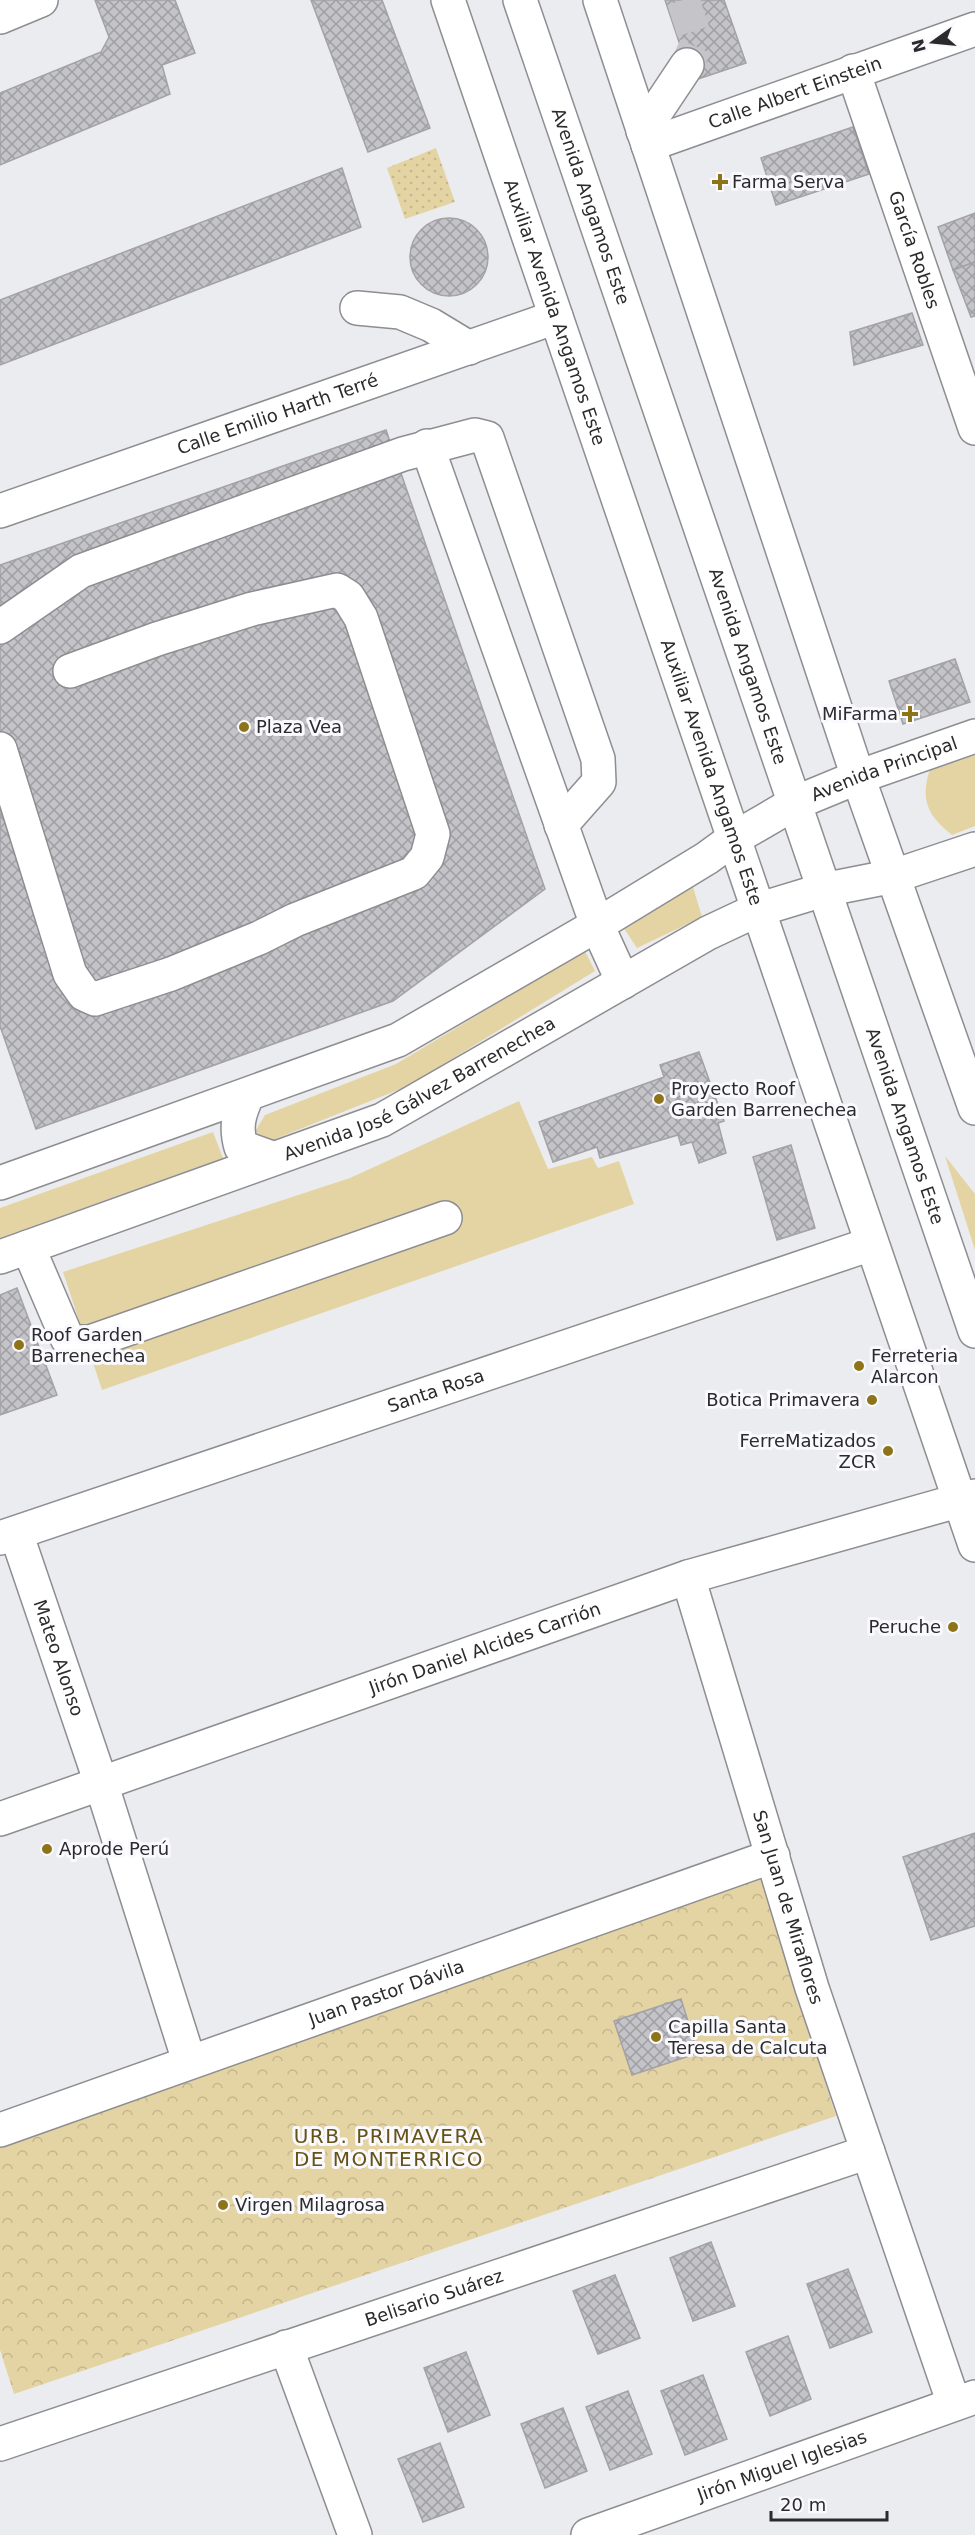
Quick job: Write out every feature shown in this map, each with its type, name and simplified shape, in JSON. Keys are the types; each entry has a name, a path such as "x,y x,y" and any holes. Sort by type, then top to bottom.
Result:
{"street":[{"path":"0,17 42,0"},
{"name":"Auxiliar Avenida Angamos Este","path":"447,0 871,1244 967,1498 975,1545"},
{"name":"Avenida Angamos Este","path":"520,0 975,1331"},
{"path":"600,0 858,777 975,1108"},
{"name":"Calle Albert Einstein","path":"646,138 975,29"},
{"path":"646,138 687,65"},
{"name":"García Robles","path":"853,71 975,428"},
{"path":"357,308 400,312 431,325 469,348"},
{"name":"Calle Emilio Harth Terré","path":"0,511 556,317"},
{"path":"0,627 81,571 427,446 475,435 486,438 492,447 598,759 599,782 561,825"},
{"path":"427,446 597,925 623,982"},
{"path":"0,749 70,974 84,994 95,999 171,974 259,938 295,920 414,873 427,857 433,834 361,618 348,597 337,590 252,609 157,639 70,671"},
{"name":"Avenida Principal","path":"795,803 858,777 975,736"},
{"path":"0,1183 398,1040 597,925 707,858 733,839 795,803"},
{"path":"823,890 894,876 975,849"},
{"name":"Avenida José Gálvez Barrenechea","path":"14,1252 382,1120 715,929 757,910 823,890"},
{"path":"247,1096 238,1117 237,1132 241,1147 272,1158"},
{"path":"14,1252 67,1338 74,1342 90,1342 445,1218"},
{"name":"Santa Rosa","path":"8,1536 871,1244"},
{"name":"Jirón Daniel Alcides Carrión","path":"0,1819 688,1577 967,1498"},
{"name":"Mateo Alonso","path":"8,1536 101,1783 189,2061"},
{"name":"San Juan de Miraflores","path":"688,1577 812,1988 868,2152 964,2401"},
{"name":"Juan Pastor Dávila","path":"0,2130 189,2061 773,1856"},
{"name":"Belisario Suárez","path":"0,2444 868,2152"},
{"path":"286,2347 355,2535"},
{"name":"Jirón Miguel Iglesias","path":"588,2535 964,2401"}],"green space":[{"path":"436,148 455,202 405,219 387,168"},
{"path":"975,754 975,826 952,835 931,814 928,806 926,790 930,769"},
{"path":"693,887 702,917 637,948 623,927"},
{"path":"585,951 595,971 408,1086 270,1141 258,1139 256,1130 265,1115 396,1064"},
{"path":"519,1101 548,1169 592,1157 598,1168 619,1161 634,1204 102,1390 63,1272 350,1178"},
{"path":"213,1132 223,1158 0,1238 0,1208"},
{"path":"945,1156 975,1194 975,1250"},
{"path":"759,1872 836,2116 14,2394 0,2350 0,2146"}],"building":[{"path":"95,0 175,0 195,53 162,65 170,94 0,165 0,93 101,52 109,37"},
{"path":"311,0 382,0 430,128 368,152"},
{"path":"665,0 724,0 746,63 692,81"},
{"path":"853,127 869,174 776,205 761,158"},
{"path":"342,168 361,227 0,365 0,300"},
{"path":"975,213 975,262 953,270 938,227"},
{"path":"441,218 457,218 471,224 482,235 488,249 488,265 482,279 471,290 457,296 441,296 427,290 416,279 410,265 410,249 416,235 427,224"},
{"path":"975,262 975,316 971,317 953,270"},
{"path":"912,313 923,345 854,365 850,332"},
{"name":"Plaza Vea","path":"386,430 545,889 393,1001 36,1129 0,1026 0,565"},
{"path":"955,659 970,702 903,724 889,681"},
{"name":"Proyecto Roof Garden Barrenechea","path":"699,1052 724,1121 718,1123 726,1153 699,1163 692,1142 681,1145 678,1135 600,1158 597,1147 553,1162 539,1122 664,1077 660,1065"},
{"path":"791,1145 815,1228 777,1240 753,1157"},
{"name":"Roof Garden Barrenechea","path":"17,1288 57,1395 0,1415 0,1295"},
{"path":"975,1833 975,1926 931,1940 903,1857"},
{"name":"Capilla Santa Teresa de Calcuta","path":"681,1999 698,2053 632,2075 614,2021"},
{"path":"711,2242 735,2306 693,2321 670,2258"},
{"path":"848,2269 872,2332 830,2348 807,2284"},
{"path":"615,2275 640,2338 598,2354 573,2291"},
{"path":"788,2336 811,2399 770,2416 746,2352"},
{"path":"466,2352 490,2415 448,2432 424,2368"},
{"path":"703,2375 727,2439 685,2455 661,2391"},
{"path":"628,2391 652,2454 610,2470 586,2407"},
{"path":"563,2408 587,2471 545,2488 521,2424"},
{"path":"440,2443 464,2507 423,2522 398,2459"}],"tunnel":[{"path":"683,0 697,43 687,65"}],"place":[{"name":"Farma Serva","path":"720,182"},
{"name":"MiFarma","path":"910,714"},
{"name":"Plaza Vea","path":"244,727"},
{"name":"Proyecto Roof Garden Barrenechea","path":"659,1099"},
{"name":"Roof Garden Barrenechea","path":"19,1345"},
{"name":"Ferreteria Alarcon","path":"859,1366"},
{"name":"Botica Primavera","path":"872,1400"},
{"name":"FerreMatizados ZCR","path":"888,1451"},
{"name":"Peruche","path":"953,1627"},
{"name":"Aprode Perú","path":"47,1849"},
{"name":"Capilla Santa Teresa de Calcuta","path":"656,2037"},
{"name":"Virgen Milagrosa","path":"223,2205"}],"district":[{"name":"URB. PRIMAVERA DE MONTERRICO","path":"389,2148"}]}
